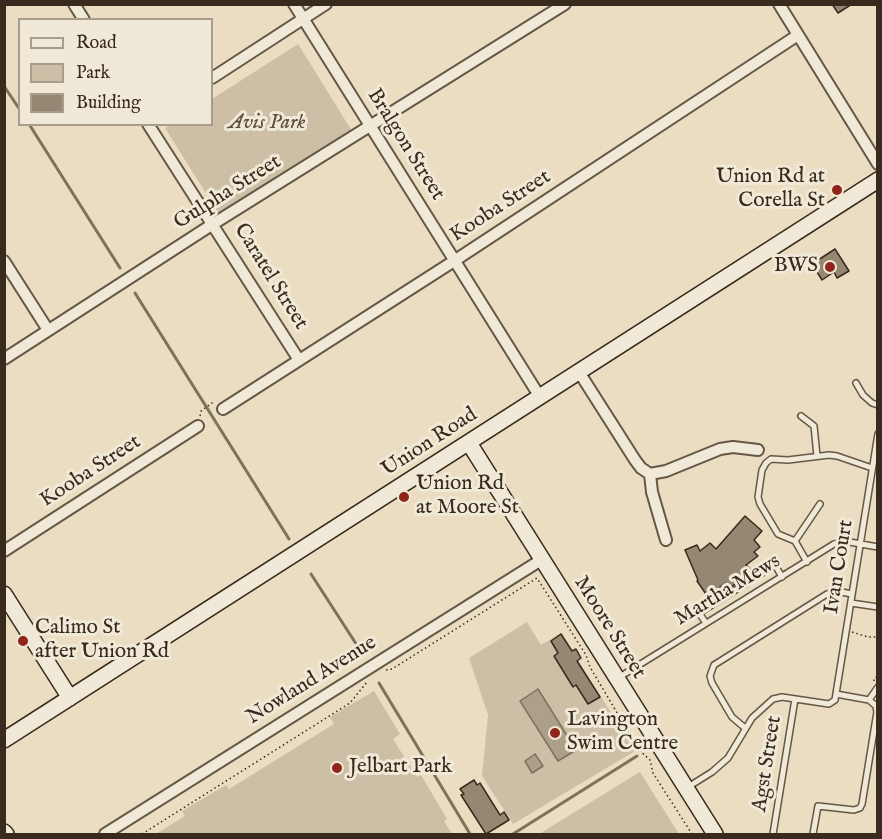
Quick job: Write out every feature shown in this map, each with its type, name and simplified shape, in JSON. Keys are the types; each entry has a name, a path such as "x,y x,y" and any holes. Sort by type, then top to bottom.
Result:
{"main road":[{"name":"Union Road","path":"4,740 878,180"},
{"name":"Moore Street","path":"469,443 715,834"},
{"path":"4,594 70,698"}],"street":[{"path":"75,4 83,18"},
{"name":"Bralgon Street","path":"294,4 540,397"},
{"path":"213,77 326,4"},
{"name":"Gulpha Street","path":"4,359 213,224 565,4"},
{"path":"779,4 878,164"},
{"name":"Kooba Street","path":"223,410 798,35"},
{"name":"Caratel Street","path":"149,126 299,360"},
{"path":"4,261 48,330"},
{"path":"579,372 635,460 650,474 666,471 720,448 758,450"},
{"name":"Kooba Street","path":"4,551 198,426"},
{"path":"650,474 652,492 666,540"},
{"name":"Nowland Avenue","path":"105,834 541,560"}],"lane":[{"path":"856,383 872,404 878,405"},
{"path":"801,416 814,426 817,456"},
{"name":"Ivan Court","path":"795,699 832,704 837,694 878,434"},
{"path":"807,562 795,541 778,534 760,504 758,497 762,470 766,463 771,459 837,456 872,468"},
{"path":"795,541 820,504"},
{"name":"Martha Mews","path":"616,679 834,544 844,542 878,547"},
{"path":"706,623 699,613 775,565 782,577"},
{"path":"745,728 732,717 712,683 710,676 714,665 827,594 836,591 852,594"},
{"path":"851,603 878,607"},
{"path":"869,700 878,687"},
{"path":"813,834 818,806 854,810 860,808 862,804 877,715 876,706 869,700 837,694"},
{"path":"686,788 712,772 728,758 752,718 773,699 795,699"},
{"name":"Agst Street","path":"773,834 795,699"}],"path":[{"path":"202,410 210,405"},
{"path":"383,671 392,669 537,578 586,655 590,667 639,750 650,760 653,773 692,834"},
{"path":"851,632 868,637 878,637"},
{"path":"142,834 350,703 370,679"}],"green space":[{"name":"Avis Park","path":"298,44 352,131 219,214 165,128 168,126 213,126 213,98"},
{"name":"Lavington Swim Centre","path":"527,622 541,645 561,633 635,751 513,824 482,776 488,715 469,658"},
{"name":"Jelbart Park","path":"374,691 400,734 393,739 417,777 421,775 447,819 444,821 452,834 156,834 185,816 182,811 226,785 229,789 334,724 330,717"},
{"path":"640,772 679,834 539,834"}],"shaded area":[{"path":"538,689 576,750 558,761 520,701"},
{"path":"535,754 543,766 532,773 525,761"}],"building":[{"path":"832,4 852,4 838,13"},
{"name":"BWS","path":"835,249 849,271 837,278 834,272 822,280 812,264"},
{"path":"745,516 762,531 754,540 760,547 754,552 758,556 746,565 753,571 744,575 747,577 726,590 725,583 708,597 697,581 685,550 697,545 700,551 710,543 716,549"},
{"path":"561,634 572,651 576,649 581,658 577,661 600,697 588,704 576,685 573,687 554,656 558,653 551,641"},
{"path":"474,780 477,785 480,783 500,815 504,812 509,820 486,834 461,795 464,794 460,789"}],"waterway":[{"path":"4,86 18,107"},
{"path":"30,126 120,268"},
{"path":"135,293 289,539"},
{"path":"311,574 362,653"},
{"path":"379,683 470,834"},
{"path":"513,834 637,756"}],"place":[{"name":"Union Rd at Corella St","path":"837,190"},
{"name":"BWS","path":"830,267"},
{"name":"Union Rd at Moore St","path":"404,497"},
{"name":"Calimo St after Union Rd","path":"23,641"},
{"name":"Lavington Swim Centre","path":"555,733"},
{"name":"Jelbart Park","path":"337,768"}]}
